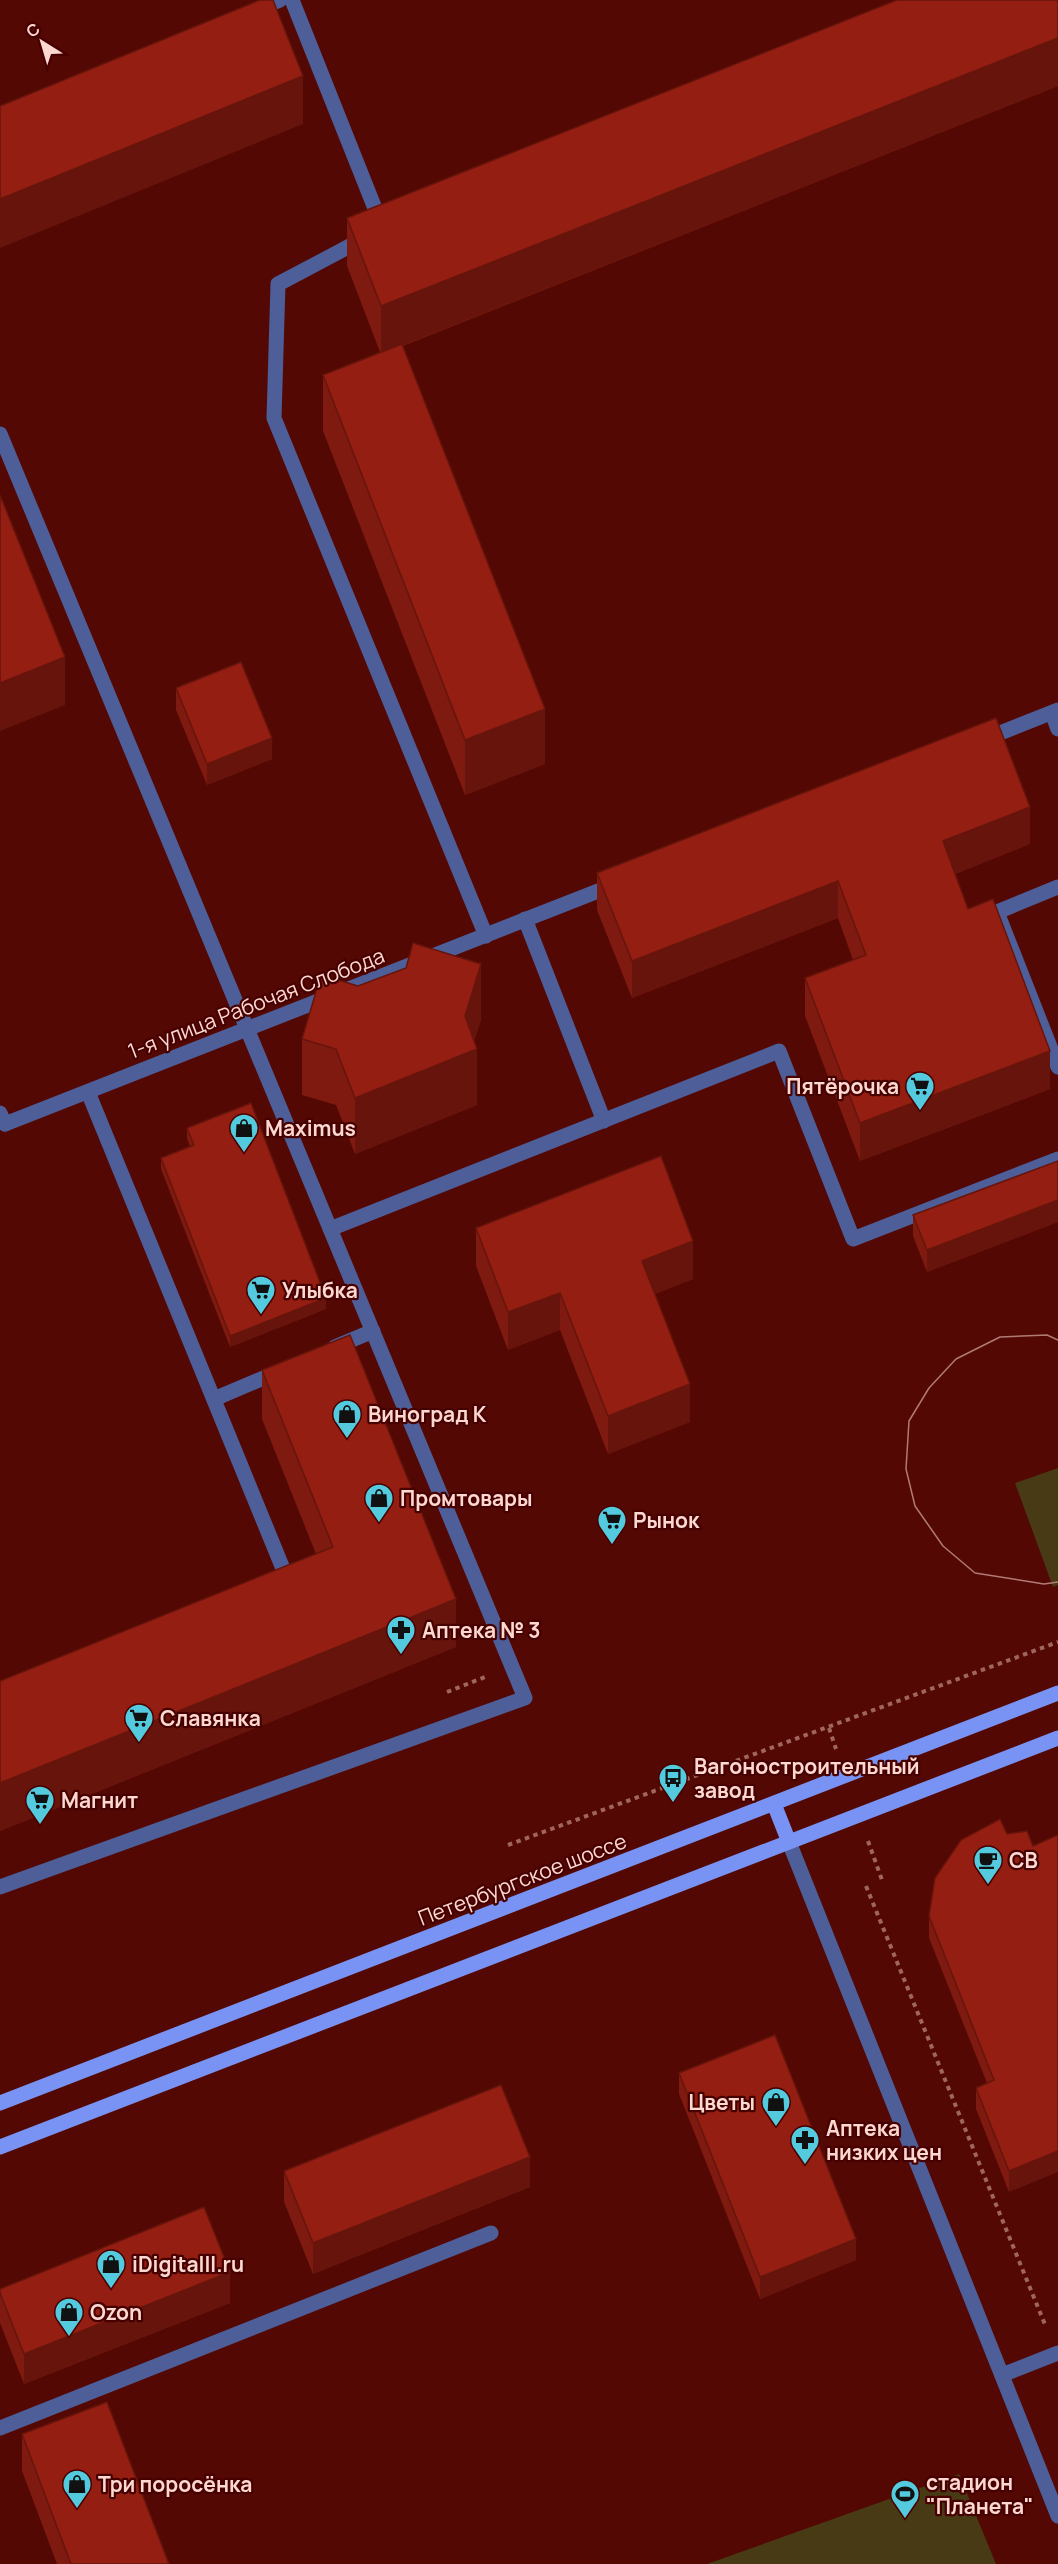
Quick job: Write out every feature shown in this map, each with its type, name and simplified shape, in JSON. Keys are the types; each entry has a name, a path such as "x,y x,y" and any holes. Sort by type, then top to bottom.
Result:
{"main road":[{"name":"Петербургское шоссе","path":"0,2103 1058,1693"},
{"path":"0,2147 1058,1738"},
{"path":"774,1804 789,1842"}],"street":[{"path":"237,17 280,0"},
{"path":"292,0 389,227 278,284 274,418 486,936"},
{"path":"0,434 525,1698 0,1887"},
{"path":"975,743 1055,711 1058,729"},
{"name":"1-я улица Рабочая Слобода","path":"2,1119 88,1092 635,876"},
{"path":"1058,887 997,912 1058,1067"},
{"path":"525,919 604,1120"},
{"path":"330,1228 779,1052 853,1239 1058,1159"},
{"path":"88,1092 286,1576 264,1585"},
{"path":"324,1352 373,1331"},
{"path":"214,1399 295,1364"},
{"path":"789,1842 1058,2516"},
{"path":"0,2428 491,2233"},
{"path":"1002,2375 1058,2353"}],"path":[{"path":"508,1845 1058,1642"},
{"path":"866,1886 1058,2353"}],"shaded area":[{"path":"1058,1468 1058,1585 1053,1587 1015,1483"},
{"name":"стадион \"Планета\"","path":"959,2474 996,2564 707,2564"}],"building":[{"path":"260,0 273,0 303,76 0,199 0,106"},
{"path":"897,0 1058,0 1058,38 381,306 347,218"},
{"path":"402,344 545,709 465,740 323,375"},
{"path":"0,495 65,657 0,683"},
{"path":"241,662 272,738 207,764 176,688"},
{"path":"996,718 1030,807 943,841 968,909 993,899 1050,1051 860,1123 805,978 866,955 838,881 632,961 597,873"},
{"path":"413,943 481,964 465,1016 477,1049 355,1098 336,1049 302,1039 321,975 358,986 406,968"},
{"path":"251,1103 326,1298 230,1336 161,1158 194,1145 187,1128"},
{"path":"661,1156 693,1241 642,1261 690,1384 608,1416 560,1293 508,1312 476,1228"},
{"path":"1058,1161 1058,1200 927,1250 913,1215"},
{"path":"350,1335 456,1599 0,1783 0,1681 333,1547 262,1370"},
{"path":"1000,1819 1007,1834 1027,1831 1033,1846 1058,1835 1058,2151 1009,2171 976,2088 994,2080 929,1916 935,1878 961,1840"},
{"path":"775,2035 856,2239 760,2277 679,2073"},
{"path":"501,2085 530,2157 313,2243 284,2171"},
{"path":"204,2207 230,2272 24,2354 0,2289"},
{"path":"107,2402 169,2564 71,2564 22,2434"}],"tram line":[{"path":"1058,1340 1047,1335 1000,1337 956,1359 929,1388 909,1421 906,1469 915,1506 943,1546 975,1573 1044,1584 1058,1582"}],"place":[{"name":"Пятёрочка","path":"920,1112"},
{"name":"Maximus","path":"244,1154"},
{"name":"Улыбка","path":"261,1316"},
{"name":"Виноград К","path":"347,1440"},
{"name":"Промтовары","path":"379,1524"},
{"name":"Рынок","path":"612,1546"},
{"name":"Аптека № 3","path":"401,1656"},
{"name":"Славянка","path":"139,1744"},
{"name":"Вагоностроительный завод","path":"673,1804"},
{"name":"Магнит","path":"40,1826"},
{"name":"СВ","path":"988,1886"},
{"name":"Цветы","path":"776,2128"},
{"name":"Аптека низких цен","path":"805,2166"},
{"name":"iDigitalll.ru","path":"111,2290"},
{"name":"Ozon","path":"69,2338"},
{"name":"Три поросёнка","path":"77,2510"},
{"name":"стадион \"Планета\"","path":"905,2520"}]}
